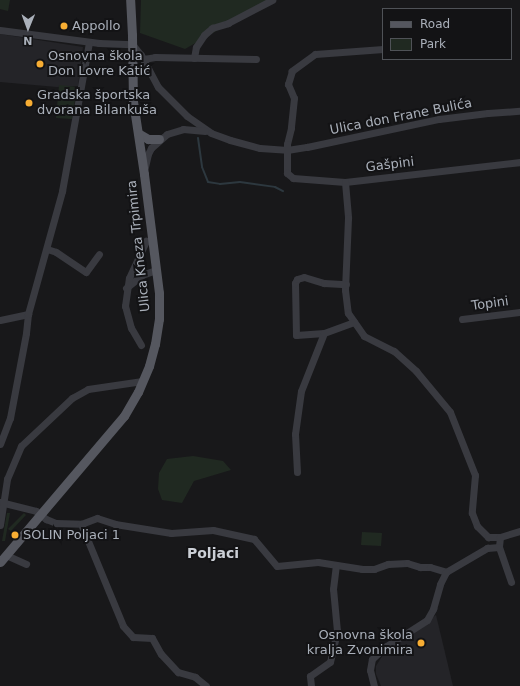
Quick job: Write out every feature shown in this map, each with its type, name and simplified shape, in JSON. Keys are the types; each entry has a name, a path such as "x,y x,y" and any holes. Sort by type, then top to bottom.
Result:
{"main road":[{"name":"Ulica Kneza Trpimira","path":"3,559 124,416 149,366 159,318 156,270 133,101 130,0"},
{"path":"138,133 148,139 159,139"}],"street":[{"path":"194,58 196,47 204,35 212,28 228,23 272,0"},
{"path":"0,30 89,42 132,44"},
{"path":"0,444 10,418 26,333 28,314 62,191 89,42"},
{"name":"Ulica don Frane Bulića","path":"132,44 151,76 164,93 187,116 209,132"},
{"path":"287,150 294,98 288,84 292,71 315,54 382,49"},
{"path":"142,59 149,57 256,59"},
{"name":"Ulica don Frane Bulića","path":"144,174 148,154 159,139 178,130 209,132 230,140 260,148 287,150 346,140 439,119 520,111"},
{"name":"Gašpini","path":"287,150 287,173 293,178 345,182 520,162"},
{"path":"345,182 348,218 346,284 348,313 364,336 394,351 416,371 450,412 475,475 472,513 477,526 488,537 500,537 520,531"},
{"path":"141,345 132,328 125,306 126,288 129,278 146,241"},
{"path":"47,249 56,252 86,272 99,254"},
{"path":"126,288 142,275 156,270"},
{"path":"346,284 324,283 304,277 297,279 295,283 296,335 324,333 354,322"},
{"name":"Topini","path":"462,320 520,312"},
{"path":"0,320 28,314"},
{"path":"298,472 295,434 301,391 324,333"},
{"path":"0,525 2,502 7,479 21,446 72,398 88,389 142,381"},
{"path":"0,485 2,502"},
{"path":"2,502 36,511 40,516 56,523 81,524 97,518 115,524 171,533 213,530 254,539 277,566 318,562 362,569 374,569 388,564 407,563 420,567 430,567 446,572"},
{"path":"81,524 124,626 133,637 152,638 161,654 178,672 195,677 206,686"},
{"path":"500,537 499,547 511,582"},
{"path":"374,686 370,670 372,660 385,647 427,620 433,609 440,584 446,572 487,548 499,547"},
{"path":"3,559 26,564"},
{"path":"311,686 310,676 330,662 337,631 333,589 336,564"}],"shaded area":[{"name":"Osnovna škola Don Lovre Katić","path":"0,34 83,47 78,86 57,87 0,82"},
{"name":"Osnovna škola kralja Zvonimira","path":"436,615 453,686 381,686 376,674 376,666 383,655"}],"green space":[{"path":"0,0 10,0 8,11 0,9"},
{"path":"141,0 275,0 255,9 185,49 140,33"},
{"path":"59,85 77,87 72,119 56,118"},
{"path":"193,456 223,461 231,470 194,481 182,503 162,500 158,489 159,473 167,459"},
{"path":"7,513 10,513 5,541 2,541"},
{"path":"24,513 26,515 11,531 8,529"},
{"path":"362,532 382,533 381,546 361,545"}],"waterway":[{"path":"198,138 202,167 208,182 220,184 240,182 275,187 283,191"}],"place":[{"name":"Appollo","path":"64,26"},
{"name":"Osnovna škola Don Lovre Katić","path":"40,64"},
{"name":"Gradska športska dvorana Bilankuša","path":"29,103"},
{"name":"SOLIN Poljaci 1","path":"15,535"},
{"name":"Osnovna škola kralja Zvonimira","path":"421,643"}],"district":[{"name":"Poljaci","path":"213,553"}]}
